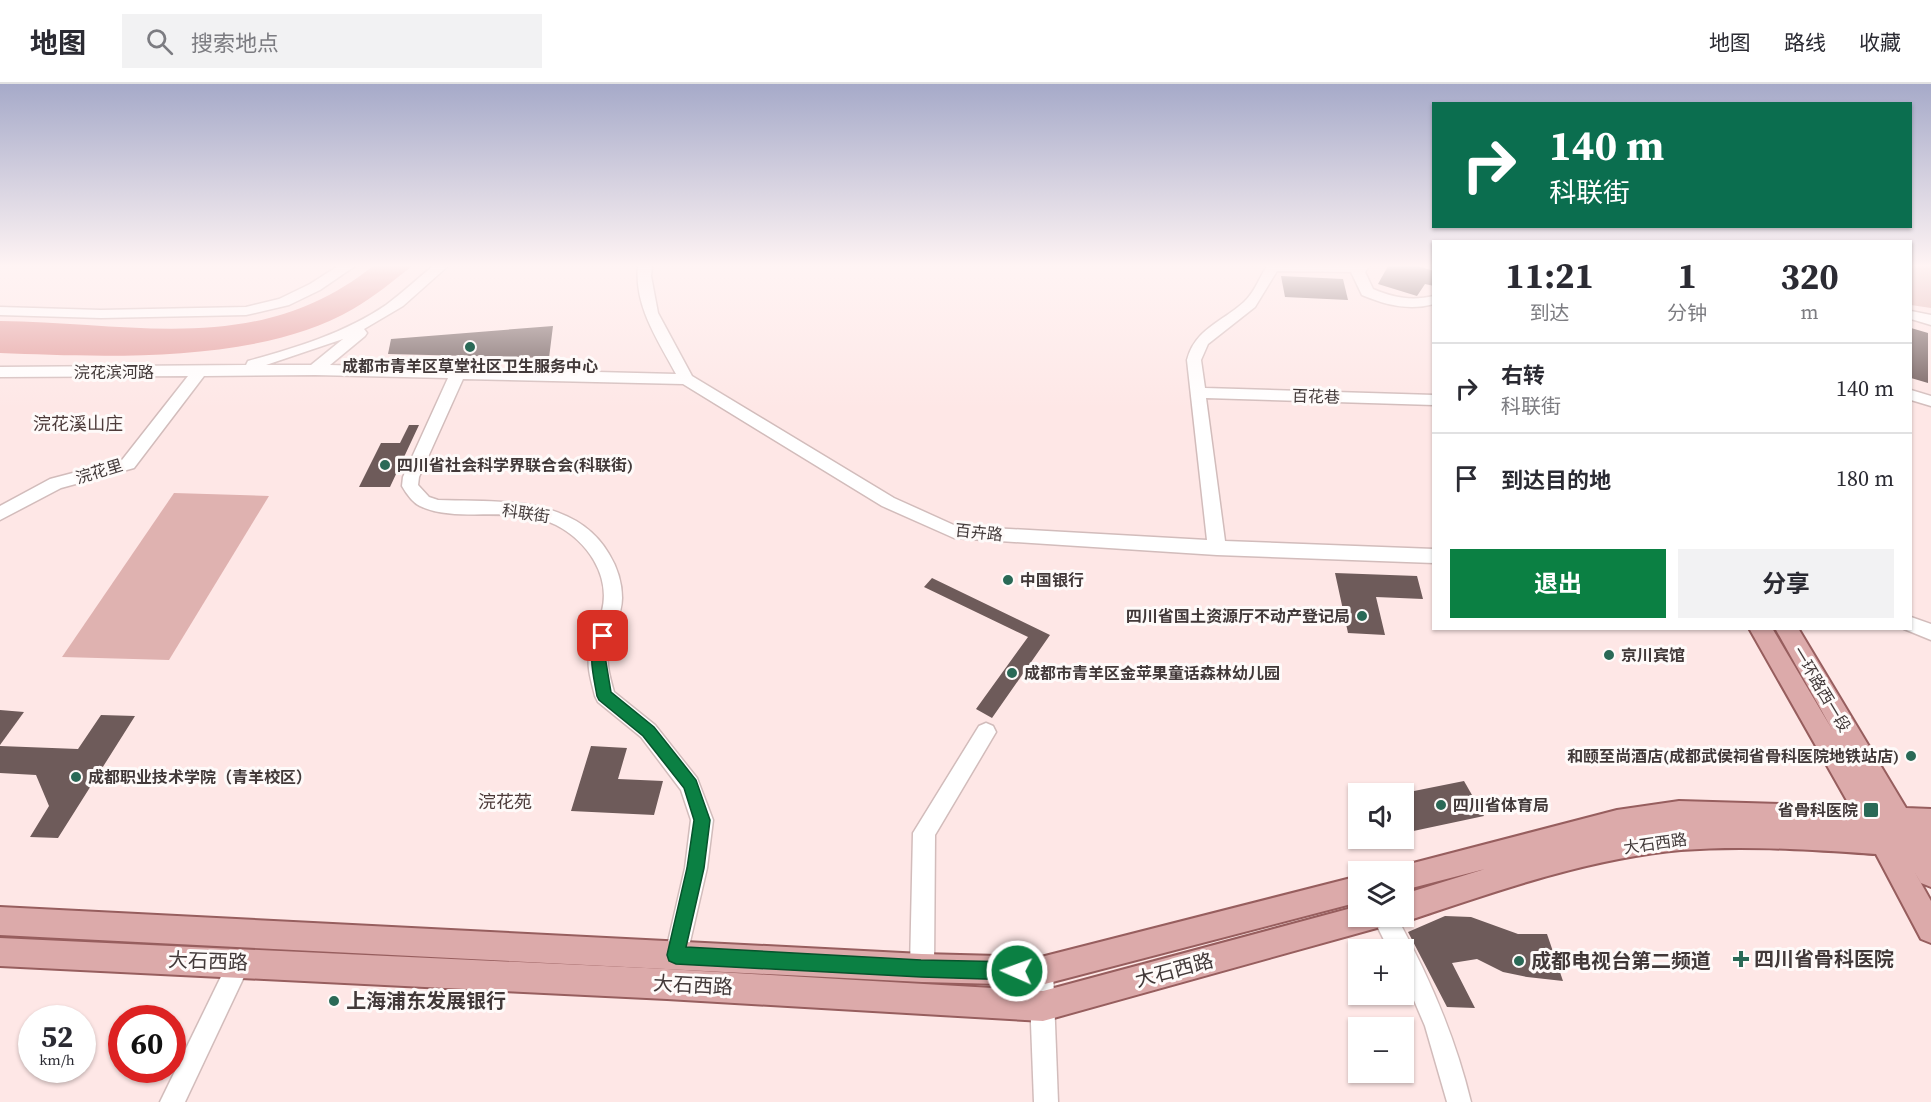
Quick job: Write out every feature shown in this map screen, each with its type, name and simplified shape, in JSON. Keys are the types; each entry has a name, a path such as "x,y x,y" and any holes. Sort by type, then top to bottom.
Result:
{"main road":[{"name":"一环路西一段","path":"1761,630 1871,819 1931,929"},
{"name":"一环路西一段","path":"1787,630 1900,820 1923,844 1931,874"},
{"name":"大石西路","path":"1414,874 1617,822 1679,813 1931,821"},
{"name":"大石西路","path":"1414,905 1528,869 1638,843 1709,836 1923,844"},
{"name":"大石西路","path":"0,921 921,968 1041,971 1348,892"},
{"name":"大石西路","path":"0,952 240,962 1043,1006 1348,923"}],"street":[{"path":"84,314 119,314"},
{"name":"浣花滨河路","path":"228,370 273,359 313,345 353,329 381,314"},
{"name":"浣花滨河路","path":"315,370 382,314"},
{"path":"651,314 686,379"},
{"path":"1217,548 1194,360 1196,347 1220,324 1236,314"},
{"path":"1912,315 1931,320"},
{"name":"浣花滨河路","path":"0,372 315,370 686,379"},
{"name":"浣花里","path":"0,514 56,483 128,464 199,372"},
{"name":"科联街","path":"458,373 411,477 410,486 423,501 437,506 534,511 551,514 568,522 584,534 606,561 613,598 597,656 605,696 648,731 690,784 702,820 696,868 676,955"},
{"name":"百卉路","path":"686,379 888,502 954,532 1217,548 1432,556"},
{"name":"百花巷","path":"1198,393 1432,400"},
{"path":"1912,395 1931,401"},
{"path":"1912,624 1931,632"},
{"path":"921,968 924,833 986,732"},
{"path":"172,1102 240,962"},
{"path":"1041,971 1046,1102"},
{"path":"1414,972 1421,984 1452,1073 1459,1102"}],"shaded area":[{"path":"285,314 343,314 315,327 273,340 228,348 133,355 0,353 0,321 193,328 240,324"},
{"path":"174,493 269,496 169,660 62,657"}],"building":[{"name":"成都市青羊区草堂社区卫生服务中心","path":"553,326 549,358 388,354 391,339"},
{"path":"1912,328 1928,333 1928,383 1912,378"},
{"name":"四川省社会科学界联合会(科联街)","path":"409,425 419,425 390,487 359,487 381,443 400,443"},
{"name":"四川省国土资源厅不动产登记局","path":"1335,573 1417,576 1423,599 1376,597 1385,635 1348,633"},
{"name":"成都市青羊区金苹果童话森林幼儿园","path":"932,578 1050,635 992,718 976,709 1028,637 924,587"},
{"path":"0,710 24,712 0,745"},
{"path":"101,715 135,716 58,838 30,837 49,806 36,775 0,773 0,746 78,749"},
{"path":"591,746 627,748 618,779 663,781 654,815 571,811"},
{"name":"四川省体育局","path":"1464,781 1484,816 1414,831 1414,791"},
{"name":"成都电视台第二频道","path":"1445,916 1471,917 1518,934 1547,934 1563,981 1503,972 1477,959 1452,963 1475,1008 1447,1007 1414,944 1414,939 1408,932"}],"place":[{"name":"成都市青羊区草堂社区卫生服务中心","path":"470,347"},
{"name":"四川省社会科学界联合会(科联街)","path":"385,465"},
{"name":"中国银行","path":"1008,580"},
{"name":"四川省国土资源厅不动产登记局","path":"1362,616"},
{"name":"京川宾馆","path":"1609,655"},
{"name":"成都市青羊区金苹果童话森林幼儿园","path":"1012,673"},
{"name":"和颐至尚酒店(成都武侯祠省骨科医院地铁站店)","path":"1911,756"},
{"name":"成都职业技术学院（青羊校区）","path":"76,777"},
{"name":"四川省体育局","path":"1441,805"},
{"name":"省骨科医院","path":"1871,810"},
{"name":"四川省骨科医院","path":"1741,959"},
{"name":"成都电视台第二频道","path":"1519,961"},
{"name":"上海浦东发展银行","path":"334,1001"}],"district":[{"name":"浣花溪山庄","path":"78,423"},
{"name":"浣花苑","path":"505,801"}],"route":[{"path":"603,636 597,656 605,696 648,731 690,784 702,820 696,868 676,955 1017,971"}]}
